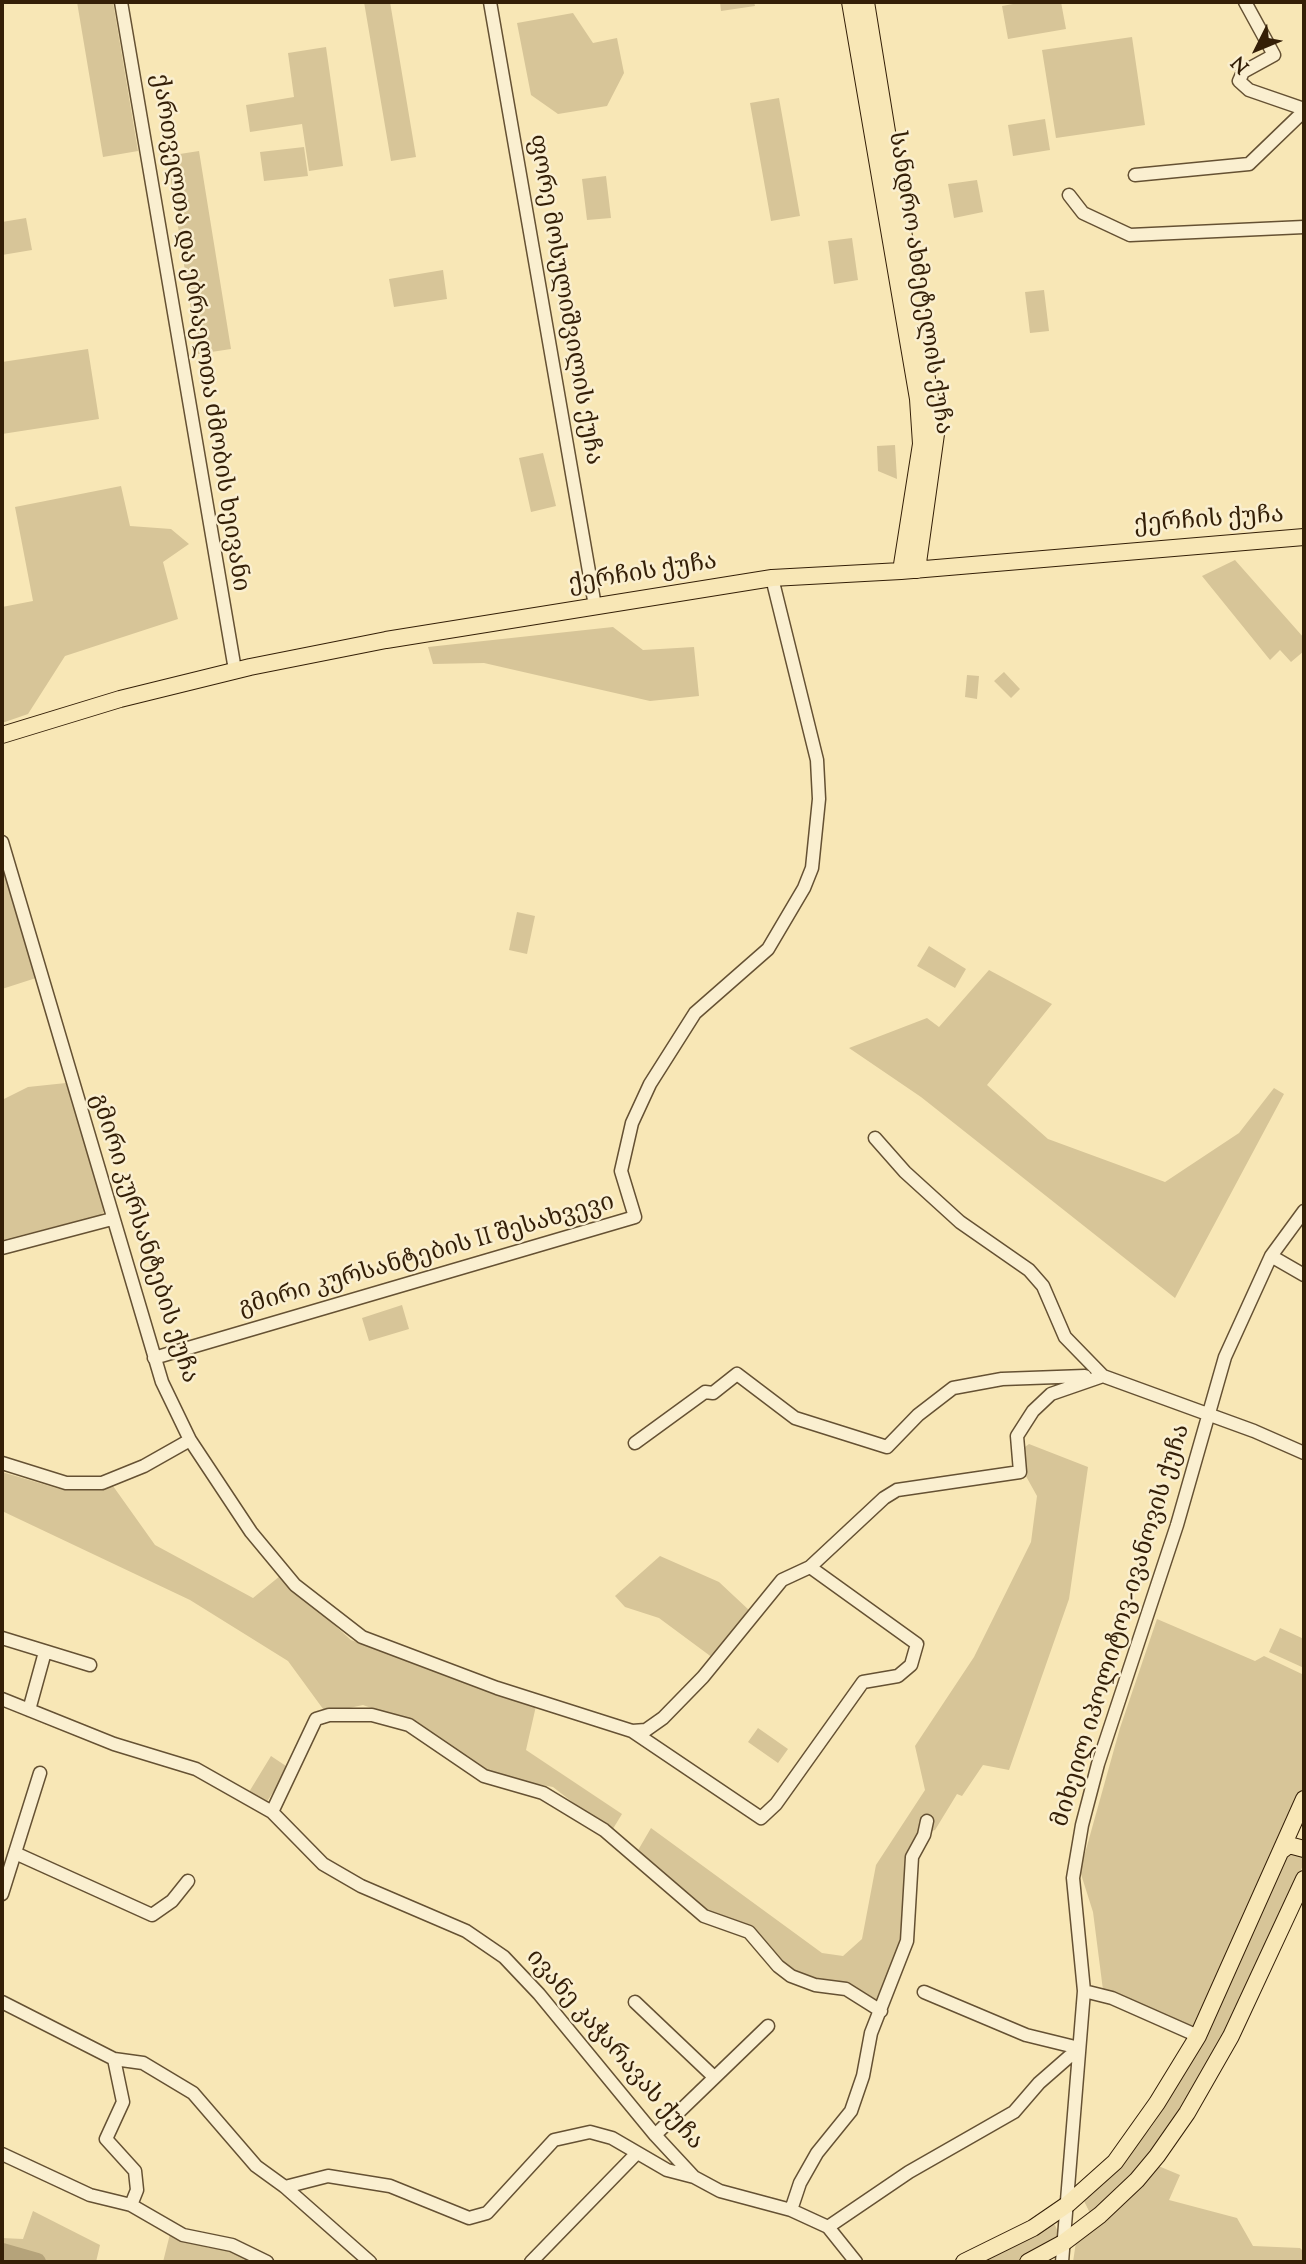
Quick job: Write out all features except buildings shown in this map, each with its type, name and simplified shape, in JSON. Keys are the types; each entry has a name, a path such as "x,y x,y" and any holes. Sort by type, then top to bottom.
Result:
{"main road":[{"name":"სანდრო ახმეტელის ქუჩა","path":"850,2 867,57 924,398 917,514 909,571"},
{"name":"სანდრო ახმეტელის ქუჩა","path":"866,2 867,57"},
{"name":"ქერჩის ქუჩა","path":"2,735 120,699 235,670 386,640 772,578 909,571 1304,537"},
{"path":"964,2262 1023,2234 1115,2162 1157,2103 1198,2036 1304,1799"},
{"path":"1293,1823 1295,1832 1304,1840"},
{"path":"1281,1850 1289,1845 1304,1849"},
{"path":"1028,2262 1063,2243 1137,2180 1187,2113 1231,2036 1304,1879"},
{"path":"1071,2198 1092,2221"}],"street":[{"name":"ქართველთა და ებრაელთა ძმობის ხეივანი","path":"121,2 235,670"},
{"name":"ფორე მოსულიშვილის ქუჩა","path":"490,2 594,606"},
{"path":"1135,175 1249,164 1304,110 1249,90 1239,82 1242,72 1274,55 1245,2"},
{"path":"1069,195 1083,213 1130,235 1304,227"},
{"name":"გმირი კურსანტების II შესახვევი","path":"154,1358 635,1217 621,1171 632,1123 650,1084 695,1013 768,949 804,888 812,868 819,799 817,760 772,578"},
{"name":"გმირი კურსანტების ქუჩა","path":"2,842 154,1358 190,1440 251,1532 295,1585 362,1637 497,1688 632,1731 761,1818 776,1804 863,1682 898,1676 911,1665 916,1644 810,1567"},
{"path":"875,1138 905,1172 960,1222 1029,1270 1043,1286 1065,1337 1103,1376"},
{"name":"მიხეილ იპოლიტოვ-ივანოვის ქუჩა","path":"1062,2262 1071,2198 1083,1991 1073,1878 1082,1825 1098,1764 1177,1525 1225,1357 1270,1256 1304,1211"},
{"path":"2,1248 112,1219"},
{"path":"1270,1256 1304,1275"},
{"path":"635,1443 705,1392 713,1394 737,1374 795,1418 887,1447 918,1415 953,1388 1002,1379 1103,1376 1254,1431 1304,1453"},
{"path":"632,1731 646,1730 663,1718 703,1677 782,1580 810,1567 884,1497 897,1490 1020,1472 1017,1436 1033,1411 1051,1394 1103,1376"},
{"path":"2,1463 66,1483 102,1483 144,1466 190,1440"},
{"path":"2,1638 90,1665"},
{"path":"29,1710 45,1652"},
{"name":"ივანე კაჭარავას ქუჩა","path":"2,1699 114,1744 184,1763 272,1812 323,1864 361,1886 466,1931 504,1957 539,1994 655,2135 694,2177 720,2191 791,2210 828,2227 856,2262"},
{"path":"272,1812 316,1719 329,1715 372,1715 409,1726 484,1776 543,1793 604,1830 704,1916 749,1932 778,1966 791,1976 814,1985 846,1989 881,2011"},
{"path":"2,1894 40,1773"},
{"path":"791,2210 800,2183 817,2153 850,2111 863,2076 871,2033 907,1941 912,1857 924,1835 927,1821"},
{"path":"15,1853 152,1915 172,1901 188,1881"},
{"path":"1083,1991 1112,1998 1198,2036"},
{"path":"924,1992 1026,2035 1079,2048"},
{"path":"2,2002 114,2059 143,2063 193,2093 256,2166 285,2187 370,2262"},
{"path":"635,2002 713,2076"},
{"path":"655,2135 713,2076 768,2026"},
{"path":"828,2227 909,2172 1014,2112 1039,2083 1079,2048"},
{"path":"114,2059 123,2102 106,2139 135,2171 137,2190 131,2205"},
{"path":"285,2187 328,2176 390,2186 469,2218 487,2213 554,2140 590,2132 612,2138 667,2170 694,2177"},
{"path":"531,2262 637,2153"},
{"path":"2,2154 90,2195 131,2205 183,2235 232,2245 267,2262"}],"shaded area":[{"path":"77,2 113,2 138,151 103,157"},
{"path":"364,2 390,2 416,157 391,161"},
{"path":"720,2 754,2 755,6 721,11"},
{"path":"1024,2 1061,2 1066,29 1008,39 1002,6"},
{"path":"573,13 593,43 617,38 624,73 607,106 558,114 531,95 517,23"},
{"path":"1132,37 1145,125 1056,138 1042,50"},
{"path":"326,47 343,166 309,171 302,124 250,132 246,105 294,97 288,53"},
{"path":"779,98 800,216 771,221 750,103"},
{"path":"1045,119 1050,150 1013,156 1008,125"},
{"path":"304,147 308,176 264,181 260,152"},
{"path":"199,151 231,349 198,354 167,156"},
{"path":"606,176 611,218 587,220 582,179"},
{"path":"977,180 983,212 954,218 948,184"},
{"path":"26,218 32,250 2,255 2,222"},
{"path":"852,238 858,280 834,284 828,241"},
{"path":"443,270 447,299 394,307 389,279"},
{"path":"1044,290 1049,331 1030,333 1025,292"},
{"path":"88,349 99,419 2,434 2,362"},
{"path":"895,445 897,479 878,471 877,446"},
{"path":"543,453 556,506 531,512 519,458"},
{"path":"121,486 130,526 171,529 189,544 163,562 178,619 65,656 28,714 2,723 2,607 33,601 15,507"},
{"path":"1235,560 1304,638 1304,651 1291,662 1280,650 1270,660 1202,576"},
{"path":"613,627 643,650 694,647 699,696 650,701 484,663 433,664 428,647"},
{"path":"1004,672 1020,689 1011,698 994,681"},
{"path":"967,675 979,676 977,699 965,697"},
{"path":"2,861 36,978 2,989"},
{"path":"517,912 535,916 527,954 509,950"},
{"path":"929,946 966,969 955,988 917,966"},
{"path":"989,970 1052,1004 987,1085 1048,1139 1165,1182 1239,1133 1274,1088 1284,1094 1175,1298 921,1097 849,1048 927,1018 939,1027"},
{"path":"66,1083 105,1210 101,1215 2,1240 2,1100 28,1087"},
{"path":"402,1305 409,1329 369,1341 362,1318"},
{"path":"1029,1444 1088,1467 1069,1599 1009,1770 983,1765 962,1796 957,1794 935,1830 921,1834 905,1931 882,2000 872,2000 814,1982 785,1965 749,1928 707,1910 637,1852 651,1828 822,1953 843,1956 862,1939 876,1865 925,1790 915,1746 974,1657 1031,1542 1037,1496 1022,1469 1022,1449"},
{"path":"2,1472 63,1490 113,1486 155,1545 253,1598 280,1576 351,1640 536,1706 526,1750 622,1814 611,1832 553,1787 491,1775 420,1726 363,1705 326,1713 288,1661 190,1600 2,1511"},
{"path":"660,1556 719,1582 750,1611 713,1658 659,1618 625,1607 615,1596"},
{"path":"1157,1619 1255,1661 1264,1656 1304,1675 1304,1788 1195,2031 1103,1990 1093,1912 1080,1871 1120,1728"},
{"path":"1280,1628 1304,1639 1304,1668 1269,1652"},
{"path":"758,1728 788,1749 778,1763 748,1742"},
{"path":"271,1756 289,1768 266,1803 249,1792"},
{"path":"1291,1849 1304,1851 1304,1863 1247,1990 1196,2091 1124,2187 1091,2215 1084,2201 1114,2172 1152,2126 1200,2048"},
{"path":"1156,2165 1180,2175 1169,2200 1237,2218 1253,2246 1300,2248 1304,2252 1304,2262 1073,2262 1076,2242"},
{"path":"33,2211 100,2245 96,2262 2,2262 2,2238 23,2239"},
{"path":"1052,2224 1060,2237 1020,2262 978,2262 1013,2247"},
{"path":"170,2234 209,2248 230,2248 261,2262 163,2262"}],"waterway":[{"path":"2,2252 37,2262"}]}
